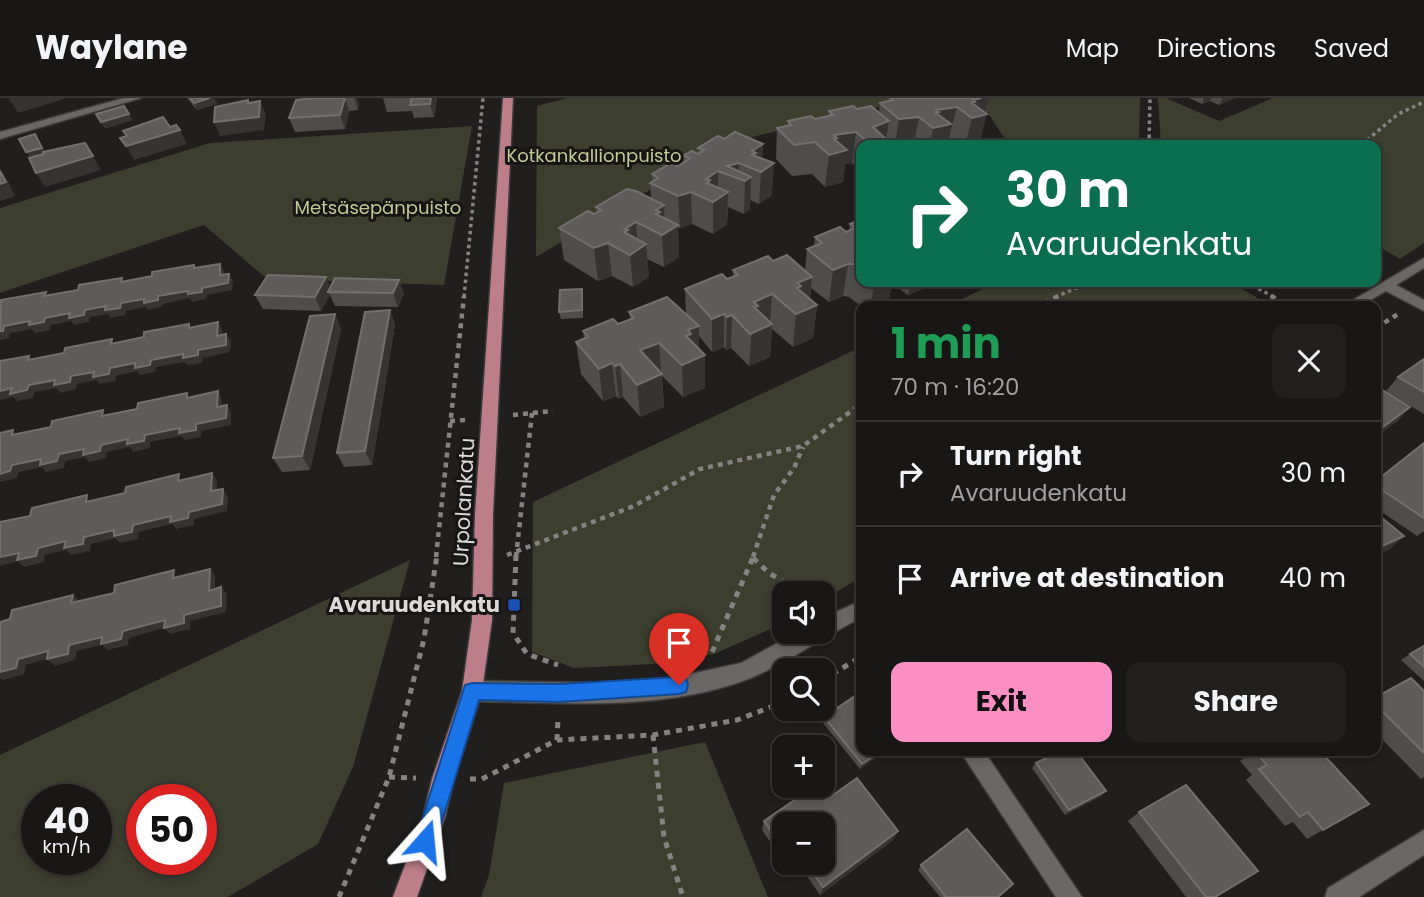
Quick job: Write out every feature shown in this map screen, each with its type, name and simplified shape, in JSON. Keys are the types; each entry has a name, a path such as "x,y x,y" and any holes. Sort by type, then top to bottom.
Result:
{"main road":[{"name":"Urpolankatu","path":"405,897 434,817 443,779 472,691 482,620 508,98"}],"street":[{"path":"0,136 135,98"},
{"path":"1359,301 1424,261"},
{"path":"1386,285 1424,306"},
{"path":"835,622 856,611"},
{"path":"472,691 559,693 699,683 738,673 793,644"},
{"path":"974,756 1070,897"},
{"path":"1337,897 1424,842"}],"path":[{"path":"339,897 389,777 424,639 442,520 483,98"},
{"path":"1149,140 1150,98"},
{"path":"1367,140 1398,114 1424,102"},
{"path":"1047,301 1079,287"},
{"path":"1255,287 1281,301"},
{"path":"483,564 634,506 700,469 803,446 856,408"},
{"path":"532,413 516,552 513,633 527,654 559,665 556,740"},
{"path":"699,683 753,558 774,495 794,468 803,446"},
{"path":"753,558 782,581"},
{"path":"835,672 856,660"},
{"path":"389,777 482,779 556,740 653,735 737,720 772,707"},
{"path":"653,735 664,837 682,897"}],"green space":[{"name":"Kotkankallionpuisto","path":"568,98 917,98 731,142 536,257 537,106"},
{"path":"978,98 1140,98 1139,140 1006,140"},
{"path":"1158,98 1166,98 1219,121 1273,98 1424,98 1424,243 1400,259 1381,248 1381,140 1161,140"},
{"name":"Metsäsepänpuisto","path":"472,126 444,285 267,279 204,225 0,293 0,208 210,143"},
{"path":"987,287 1239,287 1260,301 958,301"},
{"path":"856,349 856,580 835,593 835,581 772,581 772,628 714,654 654,664 574,668 532,652 533,502"},
{"path":"410,560 353,767 318,844 228,897 0,897 0,755"},
{"path":"705,742 768,897 481,897 489,875 504,783"}],"building":[{"path":"190,98 210,98 194,103"},
{"path":"345,98 340,115 289,118 296,100"},
{"path":"412,98 431,98 430,104 410,105"},
{"path":"890,98 981,98 973,100 975,102 972,103 987,114 972,118 957,107 936,110 939,112 936,113 951,124 933,128 919,117 899,119 880,103 893,100"},
{"path":"248,100 248,103 260,101 259,117 214,122 215,107"},
{"path":"124,106 129,114 101,122 96,114"},
{"path":"853,106 857,109 871,106 889,121 873,127 887,140 865,140 856,132 834,135 837,138 834,139 847,150 829,155 815,142 794,145 777,128 791,125 788,121 833,115 829,111"},
{"path":"163,117 170,127 176,125 180,130 126,146 120,138 127,136 123,131"},
{"path":"735,132 763,144 752,151 756,153 752,155 774,163 761,172 739,163 727,166 751,177 745,181 718,171 706,179 710,180 707,183 728,192 713,202 691,192 678,196 650,183 658,178 652,174 671,163 678,166 690,158 683,156 692,151 698,154 704,150 698,148 718,136 724,139"},
{"path":"35,134 42,148 26,152 19,139"},
{"path":"85,143 93,156 36,173 29,158 44,154 43,152"},
{"path":"0,171 6,182 0,184"},
{"path":"627,189 664,205 656,210 660,212 656,214 678,225 662,235 636,222 624,232 646,244 630,255 608,243 594,248 559,228 588,211 594,214 601,210 596,207"},
{"path":"856,221 856,265 848,264 833,270 807,249 822,243 815,237 840,227 846,232 855,228 850,224"},
{"path":"787,255 812,277 797,283 801,286 797,288 817,305 796,314 772,294 754,302 758,306 754,307 772,324 750,334 732,315 727,317 724,314 712,319 685,289 722,274 727,279 738,275 733,270 768,256 773,261"},
{"path":"220,264 220,275 229,274 228,283 202,288 202,292 188,294 188,291 158,296 158,300 144,303 144,299 121,303 120,308 105,310 106,306 85,310 84,315 69,318 70,313 45,318 44,322 29,325 30,321 4,326 3,331 0,331 1,300 46,292 44,296 78,290 79,285 122,278 121,282 152,276 152,272 194,265 194,268"},
{"path":"268,275 326,277 315,297 255,295"},
{"path":"335,278 399,280 393,293 328,292"},
{"path":"582,289 582,310 559,312 560,290"},
{"path":"667,297 699,326 688,330 691,334 686,336 705,355 682,365 659,343 640,350 662,374 637,385 620,364 615,366 612,363 599,369 576,342 588,337 583,331 613,319 618,324 634,318 629,312"},
{"path":"390,310 365,451 337,453 365,312"},
{"path":"335,314 302,456 273,458 310,316"},
{"path":"218,322 217,336 226,334 226,345 198,350 198,355 183,358 183,354 151,360 150,365 135,368 135,363 110,368 109,374 93,377 94,372 71,376 70,382 54,385 55,380 29,385 27,390 10,394 12,388 0,391 0,361 29,356 28,360 64,353 65,348 112,339 111,344 144,337 144,332"},
{"path":"1424,359 1424,392 1398,377"},
{"path":"1381,389 1410,407 1381,428"},
{"path":"218,391 217,407 227,405 226,418 196,424 196,430 179,433 180,428 145,435 144,441 127,444 128,439 101,445 100,451 83,455 84,449 59,454 57,461 40,465 41,459 12,465 10,471 0,474 0,433 13,430 12,435 51,427 52,421 103,410 102,416 137,409 138,403 187,393 187,398"},
{"path":"1424,443 1424,518 1381,489 1381,477"},
{"path":"212,473 211,491 223,489 222,504 189,512 188,518 170,522 171,516 133,525 132,532 114,536 114,530 84,537 83,544 64,548 66,541 38,548 36,556 17,560 19,553 0,557 0,522 30,516 32,508 87,495 86,502 125,493 126,487 179,474 178,481"},
{"path":"1381,517 1404,536 1381,547"},
{"path":"210,569 209,591 221,587 221,606 184,615 184,623 164,628 165,620 123,631 121,639 101,644 102,637 69,645 68,654 47,659 48,651 18,659 16,668 0,672 0,622 10,619 12,610 73,595 71,603 114,593 115,585 174,570 173,578"},
{"path":"1424,646 1424,667 1410,654"},
{"path":"1411,678 1424,691 1424,753 1381,710 1381,694"},
{"path":"856,695 856,756 874,756 862,764 827,721 835,721 835,710"},
{"path":"1051,756 1080,756 1106,791 1069,810 1036,763"},
{"path":"1259,756 1325,756 1369,804 1323,830 1308,812 1300,817 1259,769 1267,765"},
{"path":"857,778 898,831 823,887 814,875 835,875 835,812 777,812 798,798 826,800 835,798 835,794"},
{"path":"1186,785 1258,871 1215,897 1206,897 1139,812"},
{"path":"772,816 772,833 764,821"},
{"path":"967,829 1013,884 998,897 946,897 921,865"}],"place":[{"name":"Avaruudenkatu","path":"514,605"}],"route":[{"path":"425,841 472,691 559,693 679,685"}]}
